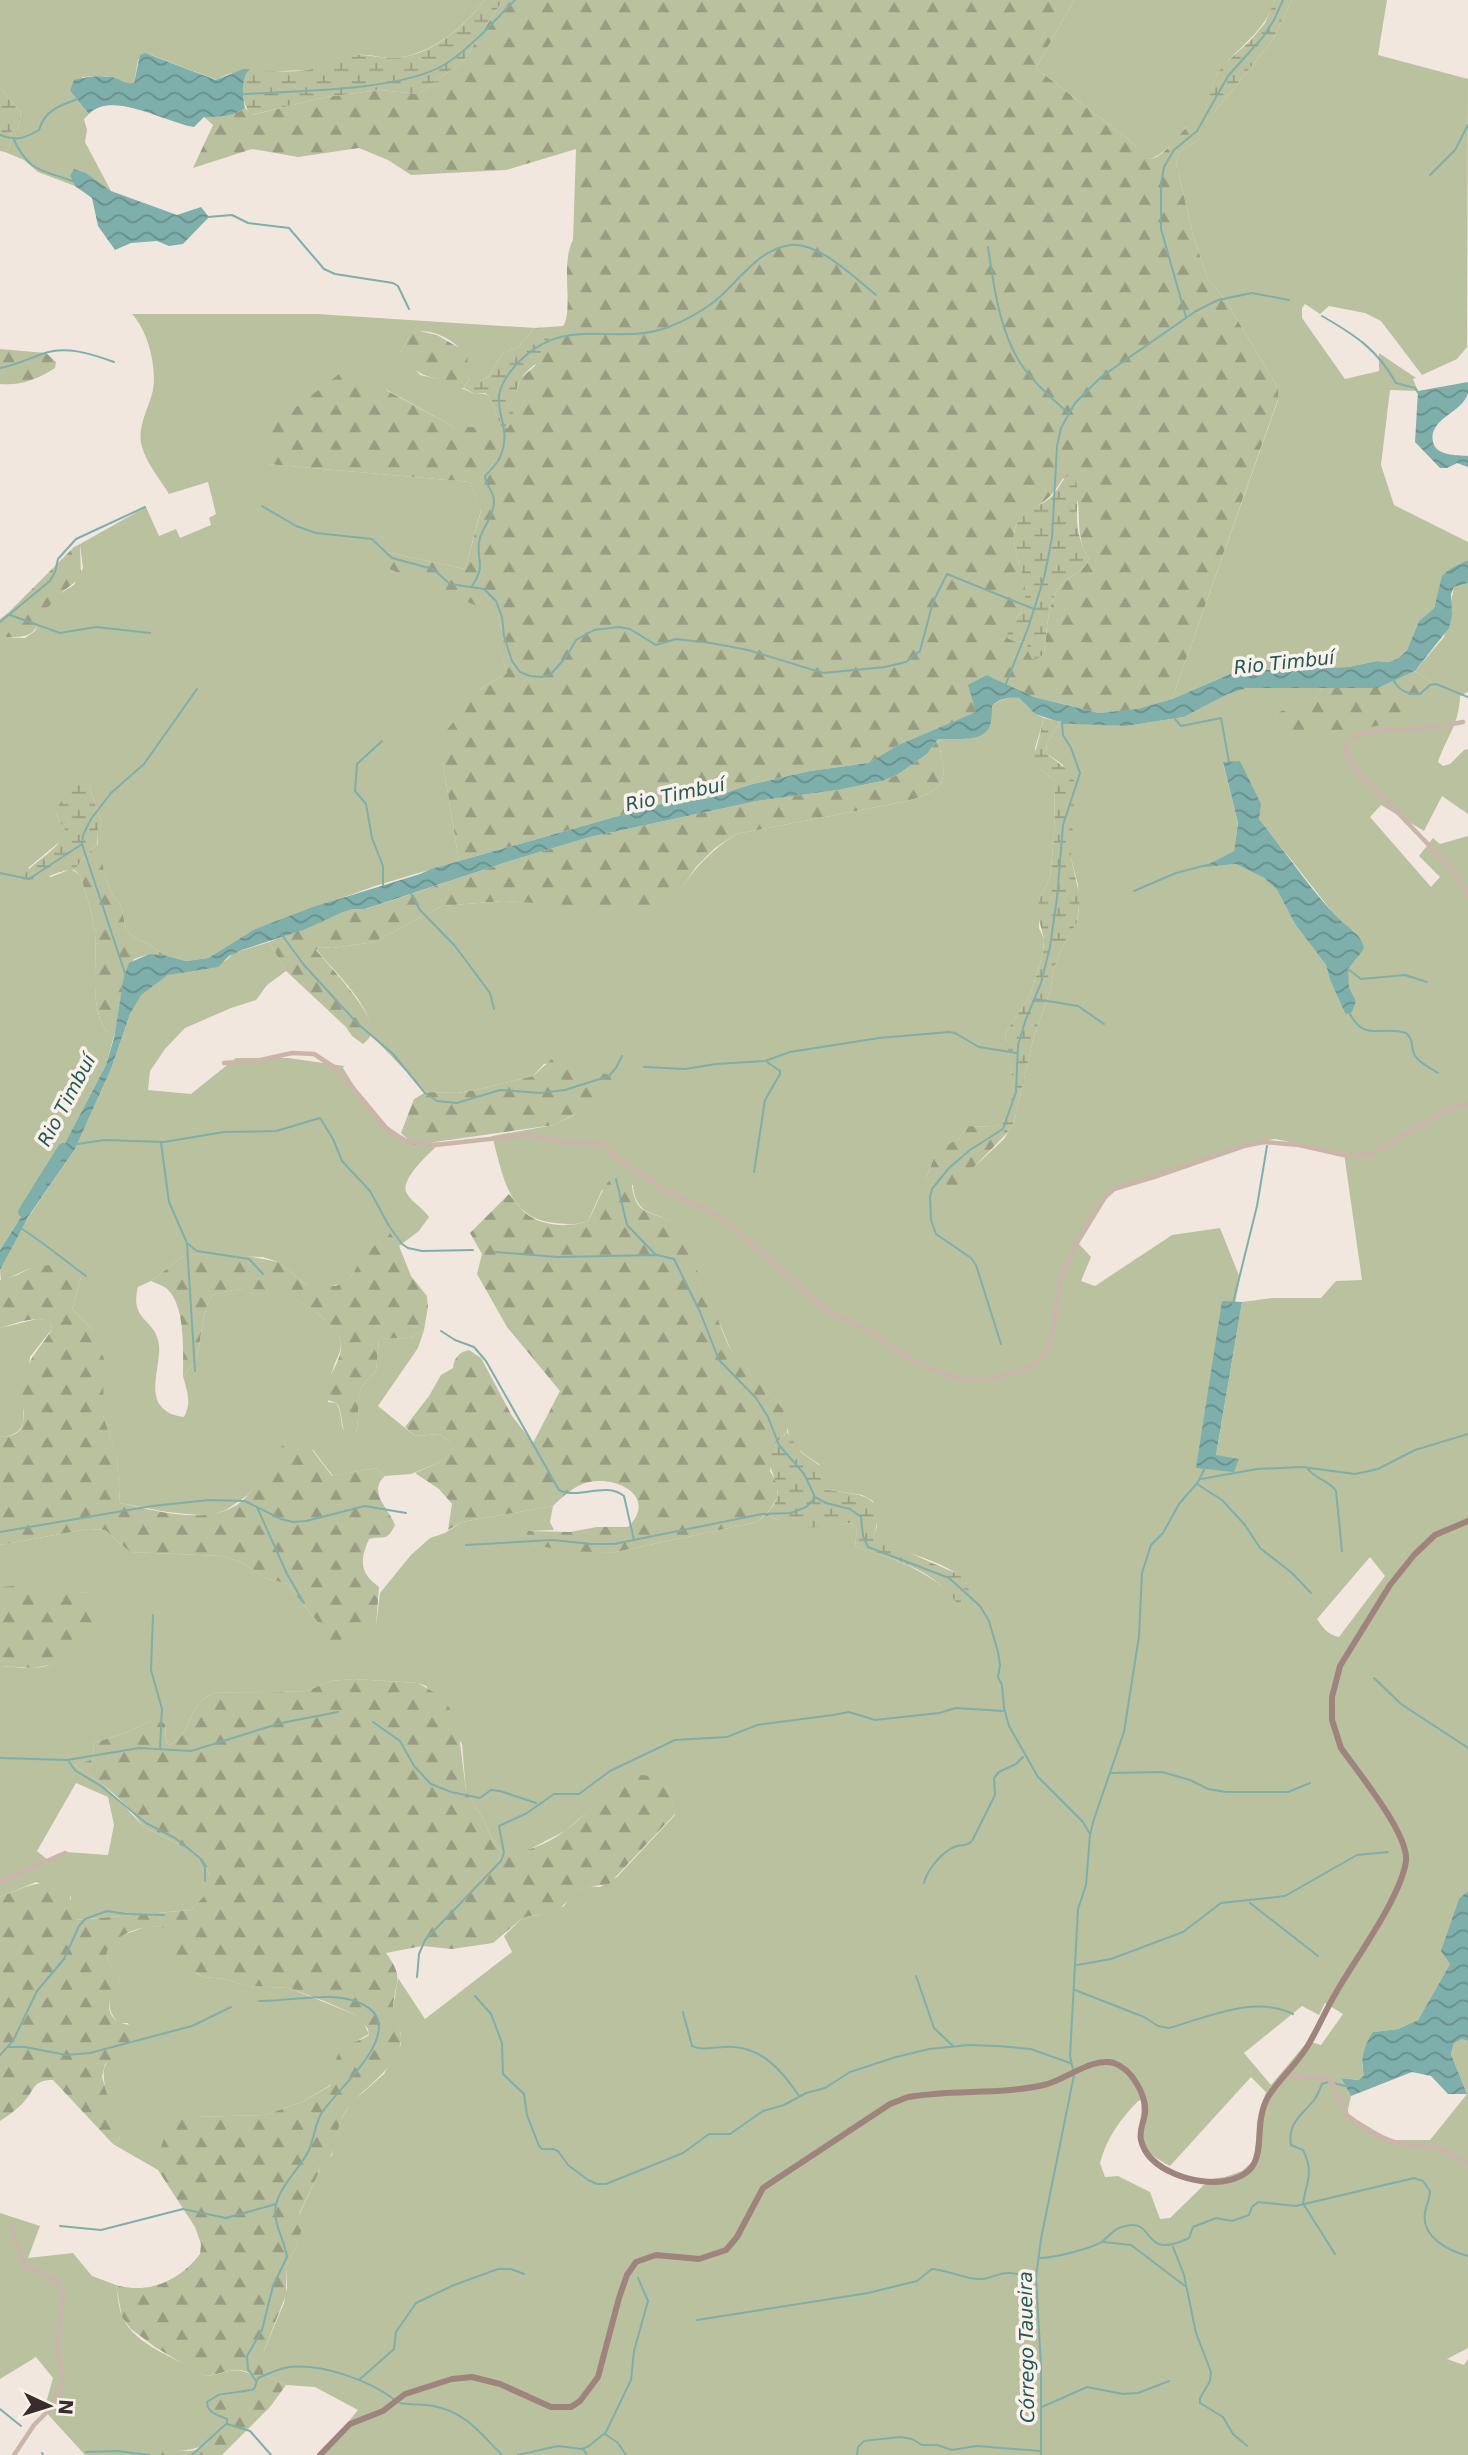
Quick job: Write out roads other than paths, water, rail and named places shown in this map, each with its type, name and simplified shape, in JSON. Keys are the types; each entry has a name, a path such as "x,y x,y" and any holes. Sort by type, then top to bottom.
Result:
{"street":[{"path":"1463,722 1411,729 1375,730 1353,738 1347,744 1346,751 1352,765 1449,866 1468,896"},
{"path":"224,1063 257,1061 292,1053 314,1054 337,1069 388,1130 405,1141 435,1145 527,1135 565,1142 601,1144 618,1159 665,1190 722,1218 829,1312 870,1331 911,1360 946,1376 967,1380 993,1379 1015,1373 1031,1366 1045,1354 1052,1338 1061,1275 1103,1199 1114,1189 1154,1178 1244,1146 1264,1142 1299,1145 1348,1156 1372,1154 1448,1110 1468,1104"},
{"path":"320,2455 350,2424 383,2411 405,2394 452,2379 481,2378 513,2388 551,2407 570,2407 580,2402 598,2377 619,2298 636,2262 656,2255 699,2259 726,2250 737,2236 763,2188 899,2100 928,2094 1043,2085 1094,2064 1115,2064 1129,2073 1143,2099 1145,2116 1140,2135 1146,2151 1182,2178 1211,2182 1226,2181 1243,2175 1256,2164 1263,2108 1272,2091 1306,2048 1381,1919 1402,1875 1406,1860 1401,1835 1341,1748 1335,1735 1332,1697 1336,1676 1403,1567 1435,1535 1468,1521"},
{"path":"0,1882 65,1853"},
{"path":"1286,2075 1328,2079 1347,2115 1382,2138 1438,2149 1468,2163"},
{"path":"11,2226 24,2266 54,2279 63,2294 57,2349 63,2384 51,2408 34,2425 14,2455"}],"water":[{"path":"145,53 216,80 243,69 250,69 243,83 245,108 231,115 204,117 194,127 140,110 111,105 89,114 70,91 74,80 87,77 107,76 134,83 140,55"},
{"path":"74,169 86,173 111,191 177,215 201,207 209,217 183,244 169,246 157,241 131,243 115,250 98,226 92,198 75,186 70,176"},
{"path":"1468,382 1465,400 1436,427 1433,442 1438,450 1448,454 1468,456 1468,467 1457,463 1440,468 1415,442 1418,391"},
{"path":"1468,560 1468,583 1454,587 1451,594 1452,615 1449,628 1415,671 1378,688 1247,688 1228,694 1184,717 1126,726 1056,721 1035,714 1019,698 1005,699 992,706 991,723 983,734 969,738 938,739 927,754 897,775 882,781 757,801 590,837 365,909 341,913 303,930 242,950 229,956 218,967 168,975 141,995 130,1014 111,1069 75,1149 28,1217 0,1270 0,1250 52,1168 106,1065 129,963 149,954 186,961 208,958 253,930 313,907 431,869 664,803 710,798 749,785 810,771 868,763 898,745 976,712 968,685 987,675 1034,697 1099,713 1138,709 1172,699 1237,671 1348,667 1377,661 1389,662 1399,658 1407,650 1419,621 1434,608 1442,576"},
{"path":"1240,761 1261,804 1259,819 1316,893 1363,943 1364,949 1348,969 1349,987 1356,1001 1352,1012 1346,1014 1344,1011 1326,965 1295,924 1277,890 1264,878 1236,864 1203,867 1234,851 1238,823 1223,762"},
{"path":"1222,1301 1242,1302 1216,1455 1239,1459 1234,1472 1196,1468"},
{"path":"1468,1891 1468,2041 1462,2039 1454,2043 1451,2054 1467,2094 1448,2094 1431,2076 1412,2072 1351,2096 1341,2078 1359,2080 1364,2075 1364,2052 1373,2032 1398,2029 1418,2020 1450,1964 1441,1951 1459,1899"}],"waterway":[{"path":"244,94 375,85 425,74 444,65 463,51 515,0"},
{"path":"1186,317 1161,229 1161,184 1164,167 1174,150 1197,131 1228,76 1263,37 1283,0"},
{"path":"0,135 11,138 29,135 39,130 41,123 54,110 78,99"},
{"path":"1430,175 1455,150 1468,125"},
{"path":"14,140 32,165 75,182"},
{"path":"208,217 232,215 248,223 289,228 324,269 335,274 393,283 398,286 409,309"},
{"path":"472,586 479,572 480,538 494,506 494,497 485,476 498,461 504,442 500,391 515,366 534,349 571,335 628,334 669,327 693,316 715,301 759,259 791,245 813,249 825,255 876,295"},
{"path":"988,247 1004,328 1017,358 1031,377 1068,413"},
{"path":"1005,686 1044,578 1052,538 1057,446 1061,428 1075,403 1101,377 1196,311 1218,300 1252,293 1289,300"},
{"path":"1322,316 1373,352 1396,383 1415,388 1419,394"},
{"path":"0,368 60,350 88,354 114,362"},
{"path":"262,506 296,526 316,533 372,539 392,558 433,569 450,584 484,589 496,601 512,661 520,672 530,676 542,677 551,674 576,640 594,630 619,627 630,629 656,645 676,639 711,643 748,650 823,673 885,667 906,662 920,651 933,602 947,574 1034,609"},
{"path":"0,622 50,581 58,559 76,539 145,507"},
{"path":"10,615 60,633 96,627 150,633"},
{"path":"1394,681 1399,688 1409,693 1420,694 1430,685 1436,684 1468,697"},
{"path":"126,976 82,844 83,835 91,819 111,793 144,764 197,689"},
{"path":"1175,719 1181,726 1221,718 1229,762"},
{"path":"1001,1344 976,1265 971,1258 936,1234 931,1220 930,1197 932,1189 949,1168 970,1150 1003,1129 1016,1092 1018,1045 1041,983 1050,947 1063,825 1080,773 1063,735 1062,723 1068,723"},
{"path":"382,741 357,764 355,791 366,804 372,838 383,866 383,885"},
{"path":"0,873 29,879 82,844"},
{"path":"1134,891 1176,873 1207,865"},
{"path":"410,892 420,910 455,946 490,993 494,1009"},
{"path":"282,935 304,965 357,1023 393,1054 425,1093 437,1101 457,1103 500,1090 540,1093 565,1090 609,1076 622,1056"},
{"path":"1348,969 1361,979 1405,975 1427,982"},
{"path":"1035,999 1078,1006 1104,1024"},
{"path":"1349,1012 1355,1021 1367,1030 1406,1033 1416,1057 1438,1073"},
{"path":"644,1067 685,1069 765,1061 790,1052 879,1038 949,1032 979,1047 1016,1053"},
{"path":"754,1172 765,1100 780,1074 780,1071 767,1062"},
{"path":"78,1144 104,1140 164,1142 224,1132 276,1131 320,1118 342,1161 370,1191 402,1244 422,1251 473,1250"},
{"path":"161,1143 169,1202 187,1243 197,1251 249,1259 263,1274"},
{"path":"1233,1303 1257,1206 1267,1146"},
{"name":"Rio Timbuí","path":"23,1212 63,1148"},
{"path":"616,1179 627,1225 656,1255"},
{"path":"19,1227 86,1276"},
{"path":"187,1244 195,1371"},
{"path":"496,1252 558,1257 657,1255 674,1259 700,1312 719,1360 756,1398 768,1417 779,1445 804,1474 815,1497 826,1503 850,1509 861,1517 863,1536 868,1547 949,1578 980,1606 989,1621 998,1652 998,1677 1002,1685 1009,1726 1038,1777 1083,1822 1090,1834"},
{"path":"441,1331 474,1347 486,1361 559,1490 567,1493 609,1490 624,1496 634,1540"},
{"path":"1201,1479 1257,1469 1302,1467 1355,1474 1378,1469 1415,1450 1468,1434"},
{"path":"1308,1469 1336,1491 1342,1551"},
{"path":"1073,2070 1070,2056 1078,1909 1086,1885 1094,1819 1124,1732 1139,1636 1142,1573 1151,1545 1163,1533 1179,1504 1198,1482 1204,1470"},
{"path":"1197,1484 1222,1500 1245,1525 1260,1548 1292,1573 1311,1593"},
{"path":"466,1545 553,1540 614,1544 762,1514 791,1513 806,1507 815,1498"},
{"path":"0,1532 152,1506 209,1500 245,1501 293,1522 365,1506 406,1513"},
{"path":"257,1507 287,1574 304,1603"},
{"path":"153,1615 151,1670 162,1709 160,1748"},
{"path":"1374,1678 1401,1704 1468,1748"},
{"path":"417,1977 419,1954 425,1940 501,1861 504,1853 499,1826 527,1813 554,1794 579,1794 610,1771 675,1740 727,1737 757,1725 849,1712 875,1720 939,1713 956,1708 1003,1711"},
{"path":"0,1758 67,1760 139,1748 191,1751 281,1723 338,1712"},
{"path":"373,1722 400,1741 414,1766 431,1784 451,1792 480,1798 491,1790 500,1791 536,1803"},
{"path":"924,1883 928,1872 941,1856 952,1848 972,1841 995,1795 994,1778 1023,1757"},
{"path":"69,1762 76,1771 101,1786 146,1823 175,1838 200,1858 205,1867 205,1881"},
{"path":"1111,1773 1162,1772 1190,1780 1208,1789 1226,1792 1288,1792 1310,1783"},
{"path":"1077,1965 1111,1959 1183,1932 1221,1903 1285,1896 1357,1855 1388,1852"},
{"path":"1250,1903 1318,1956"},
{"path":"0,2055 13,2041 37,1991 64,1959 85,1919 107,1911 164,1915"},
{"path":"916,1976 934,2028 953,2046"},
{"path":"1075,1990 1144,2017 1158,2026 1169,2028 1247,2007 1278,2009 1293,2014"},
{"path":"475,1996 491,2014 502,2043 503,2074 524,2094 527,2115 539,2146 542,2149 558,2151 568,2165 597,2184 606,2184 683,2153 709,2134 730,2134 763,2111 825,2088 850,2072 896,2057 929,2049 969,2045 1031,2049 1070,2063"},
{"path":"256,2381 248,2369 247,2356 262,2330 273,2286 287,2257 275,2212 278,2197 309,2150 321,2114 367,2058 376,2042 379,2027 374,2014 360,2003 349,1999 324,1997 259,2001"},
{"path":"9,2047 25,2047 66,2055 90,2053 192,2026 231,2007"},
{"path":"683,2012 692,2046 704,2049 737,2047 759,2054 777,2068 799,2096"},
{"name":"Córrego Taueira","path":"1041,2455 1041,2366 1036,2277 1041,2239 1074,2075"},
{"name":"Córrego Taueira","path":"1303,2203 1309,2176 1308,2164 1303,2150 1291,2145 1291,2131 1322,2084 1328,2082"},
{"name":"Córrego Taueira","path":"1334,2083 1345,2086"},
{"name":"Córrego Taueira","path":"1040,2258 1092,2246 1118,2228 1132,2225 1139,2226 1157,2243 1175,2244 1189,2238 1193,2227 1216,2218 1232,2221 1249,2215 1258,2202 1296,2206 1414,2178 1423,2181 1430,2191 1425,2213 1427,2229 1445,2247 1468,2256"},
{"path":"60,2226 101,2230 183,2209 226,2218 276,2204"},
{"path":"1304,2205 1335,2254"},
{"path":"1103,2242 1131,2245 1185,2286"},
{"path":"1173,2247 1184,2275 1196,2333 1211,2372 1200,2403 1223,2417 1233,2434 1247,2446"},
{"path":"360,2379 394,2349 396,2332 416,2303 498,2269 511,2269 524,2274"},
{"path":"697,2320 868,2293 917,2281 932,2269 976,2279 1008,2273 1035,2277"},
{"path":"518,2455 558,2446 582,2449 606,2432 631,2380 634,2351 648,2301 638,2278"},
{"path":"271,2455 250,2431 227,2424 227,2419 211,2411 207,2402 218,2395 254,2389 258,2378 290,2367 317,2368 345,2375 372,2386 395,2400"},
{"path":"1042,2407 1087,2387 1123,2394 1138,2393 1169,2381"},
{"path":"400,2403 433,2406 455,2413 472,2424 502,2455"},
{"path":"0,2409 21,2426"},
{"path":"192,2455 226,2424"},
{"path":"605,2434 618,2443 626,2455"},
{"path":"857,2455 858,2447 864,2441 900,2437 912,2439 922,2445 937,2445 952,2450 976,2446 1040,2451"},
{"path":"583,2449 587,2455"},
{"path":"86,2452 117,2451 149,2455"}]}
